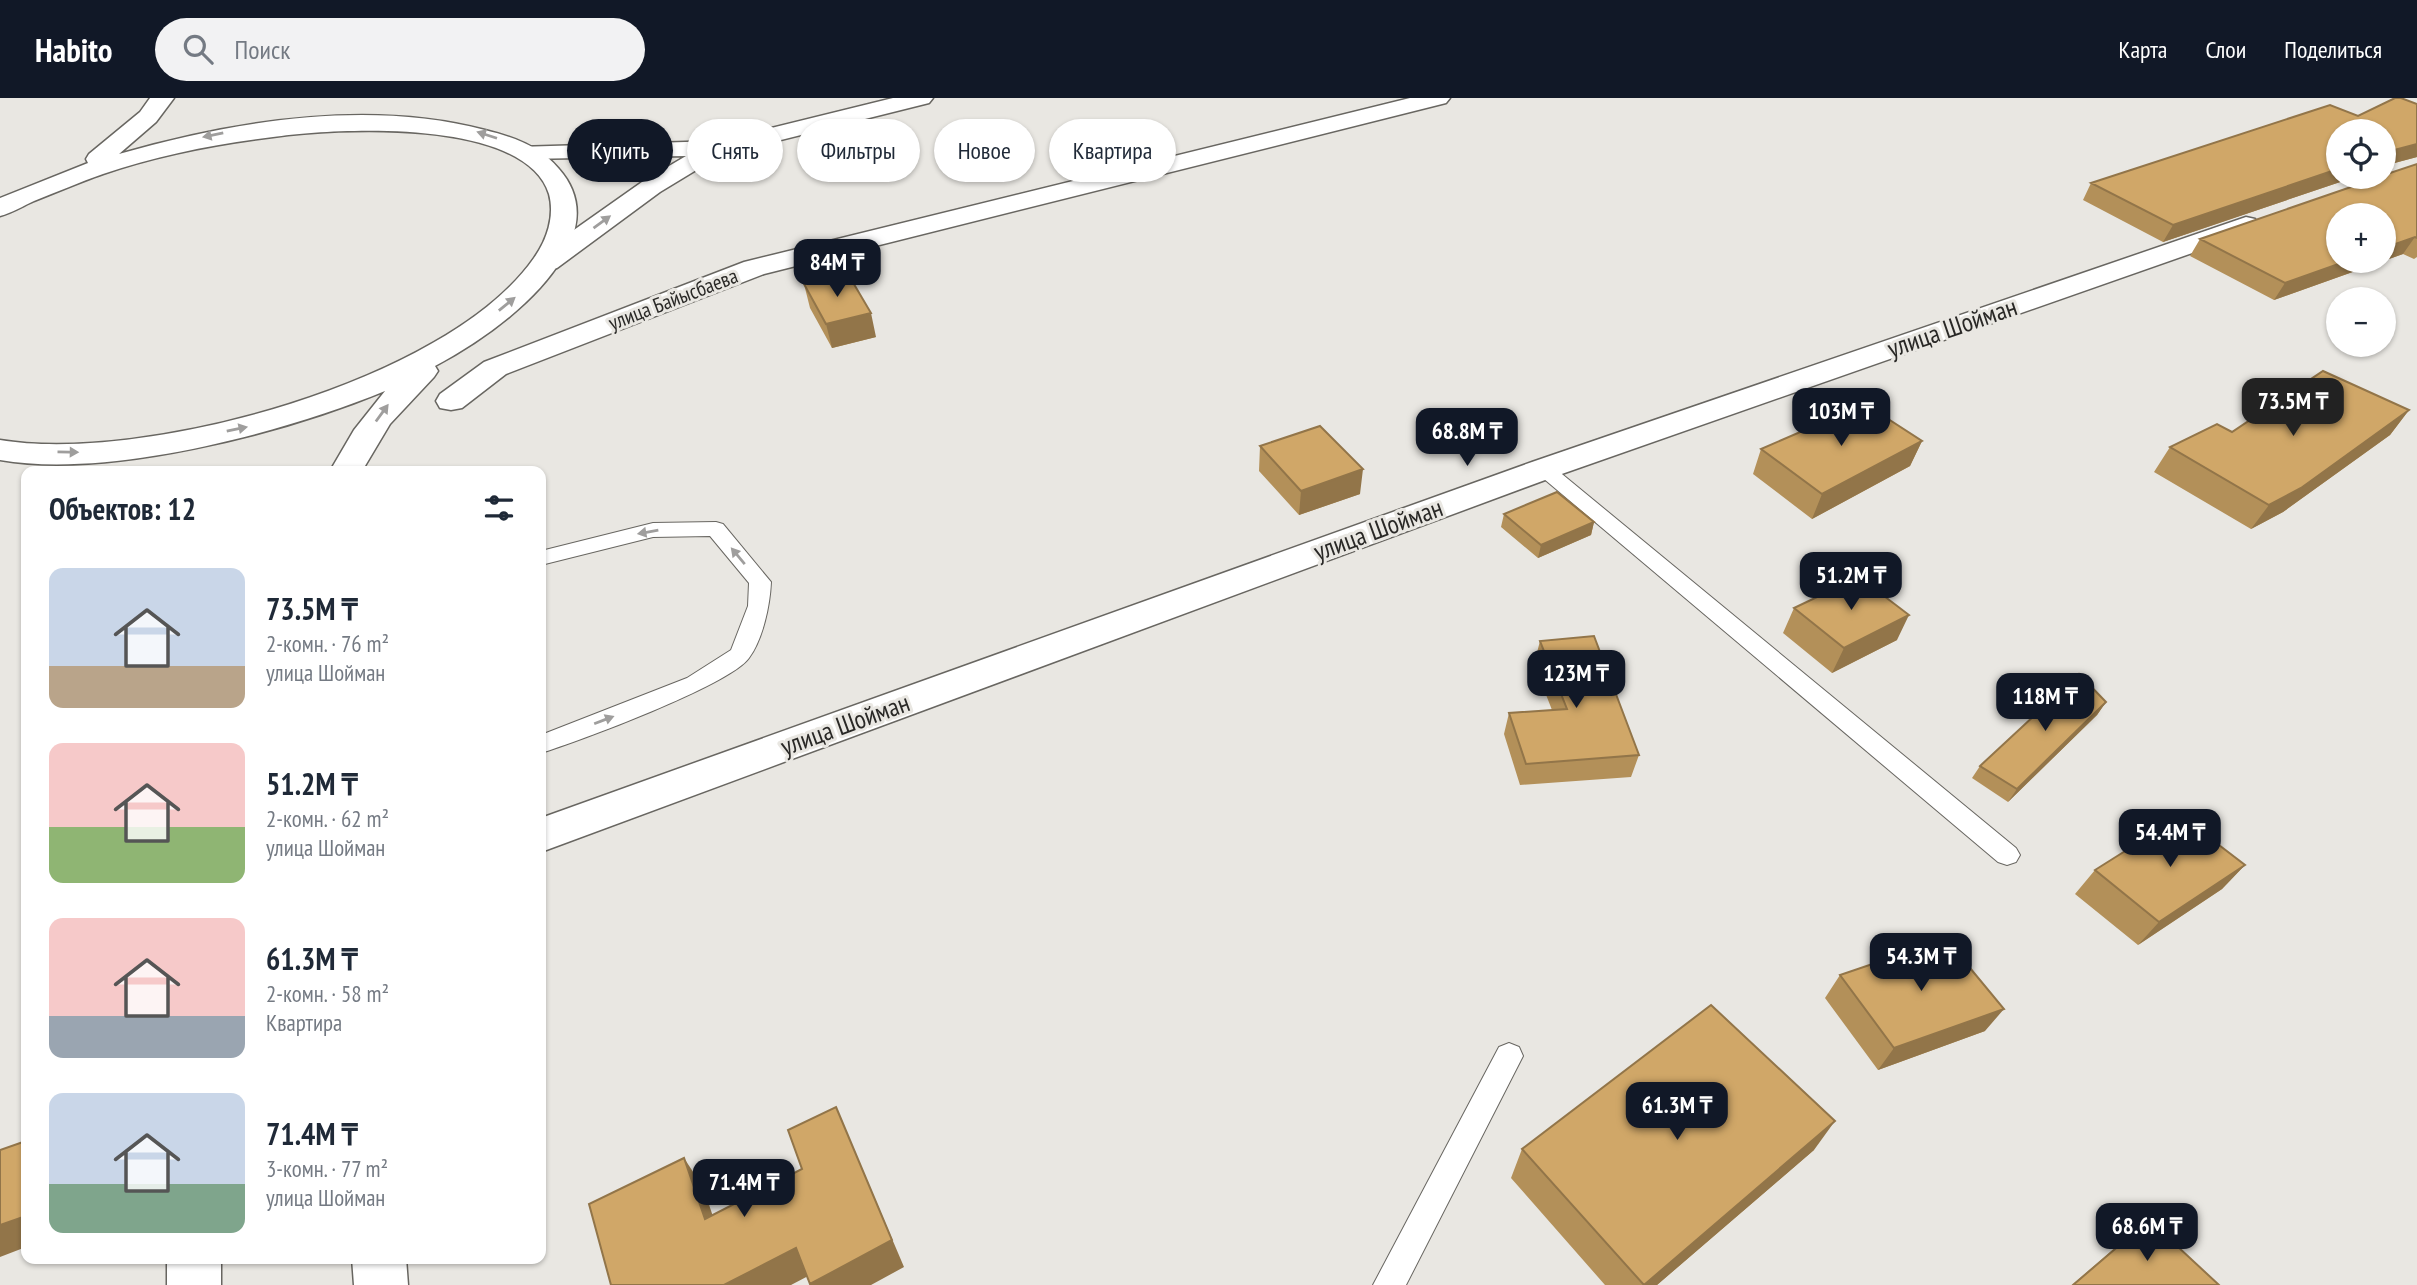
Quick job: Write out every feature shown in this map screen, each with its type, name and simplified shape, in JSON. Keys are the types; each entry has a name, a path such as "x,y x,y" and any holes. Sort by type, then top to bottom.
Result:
{"main road":[{"path":"86,170 148,117 162,98"},
{"path":"783,132 922,98"},
{"name":"улица Байысбаева","path":"451,401 495,368 754,268 1438,98"},
{"path":"346,102 397,119"},
{"path":"0,208 86,170 166,145 247,128 325,120 397,119 447,125 480,133 526,152 550,173 563,199 562,229 547,262"},
{"path":"526,152 687,149"},
{"path":"348,466 359,445 395,394 516,297 547,262 650,187 687,166"},
{"name":"улица Шойман","path":"546,833 1544,469 2272,217"},
{"path":"4,451 85,453 170,443 255,425 337,399 410,368 470,333"},
{"path":"4,451 32,466"},
{"path":"194,1264 194,1285"},
{"path":"380,1264 382,1285"}],"lane":[{"path":"1544,469 2007,855"},
{"path":"546,557 653,530 716,529 760,582 759,606 740,655 695,684 546,742"},
{"path":"1389,1285 1509,1056"}],"building":[{"path":"2395,98 2417,104 2417,144 2396,149 2396,119 2326,119 2326,173 2173,225 2091,183 2330,105 2358,116"},
{"path":"2417,164 2417,238 2396,244 2396,203 2326,203 2326,268 2285,283 2200,239 2345,189 2396,189 2396,171"},
{"path":"848,274 871,313 826,324 804,284"},
{"path":"2323,371 2409,410 2301,488 2269,505 2170,447 2217,424 2232,432"},
{"path":"1865,404 1922,441 1822,494 1761,449"},
{"path":"1320,426 1363,469 1301,491 1260,446"},
{"path":"1557,492 1594,522 1541,545 1504,514"},
{"path":"1859,577 1909,615 1844,648 1794,608"},
{"path":"1594,636 1639,755 1526,764 1509,713 1567,709 1540,641"},
{"path":"2079,674 2106,702 2017,789 1980,766"},
{"path":"2181,816 2245,865 2159,922 2095,870"},
{"path":"1946,939 2004,1009 1894,1048 1840,975"},
{"path":"1711,1005 1835,1121 1644,1285 1522,1149"},
{"path":"836,1107 892,1240 810,1284 796,1248 724,1285 611,1285 589,1204 684,1158 705,1219 802,1169 788,1130"},
{"path":"21,1143 21,1218 0,1225 0,1150"},
{"path":"2149,1220 2219,1285 2073,1285"}]}
